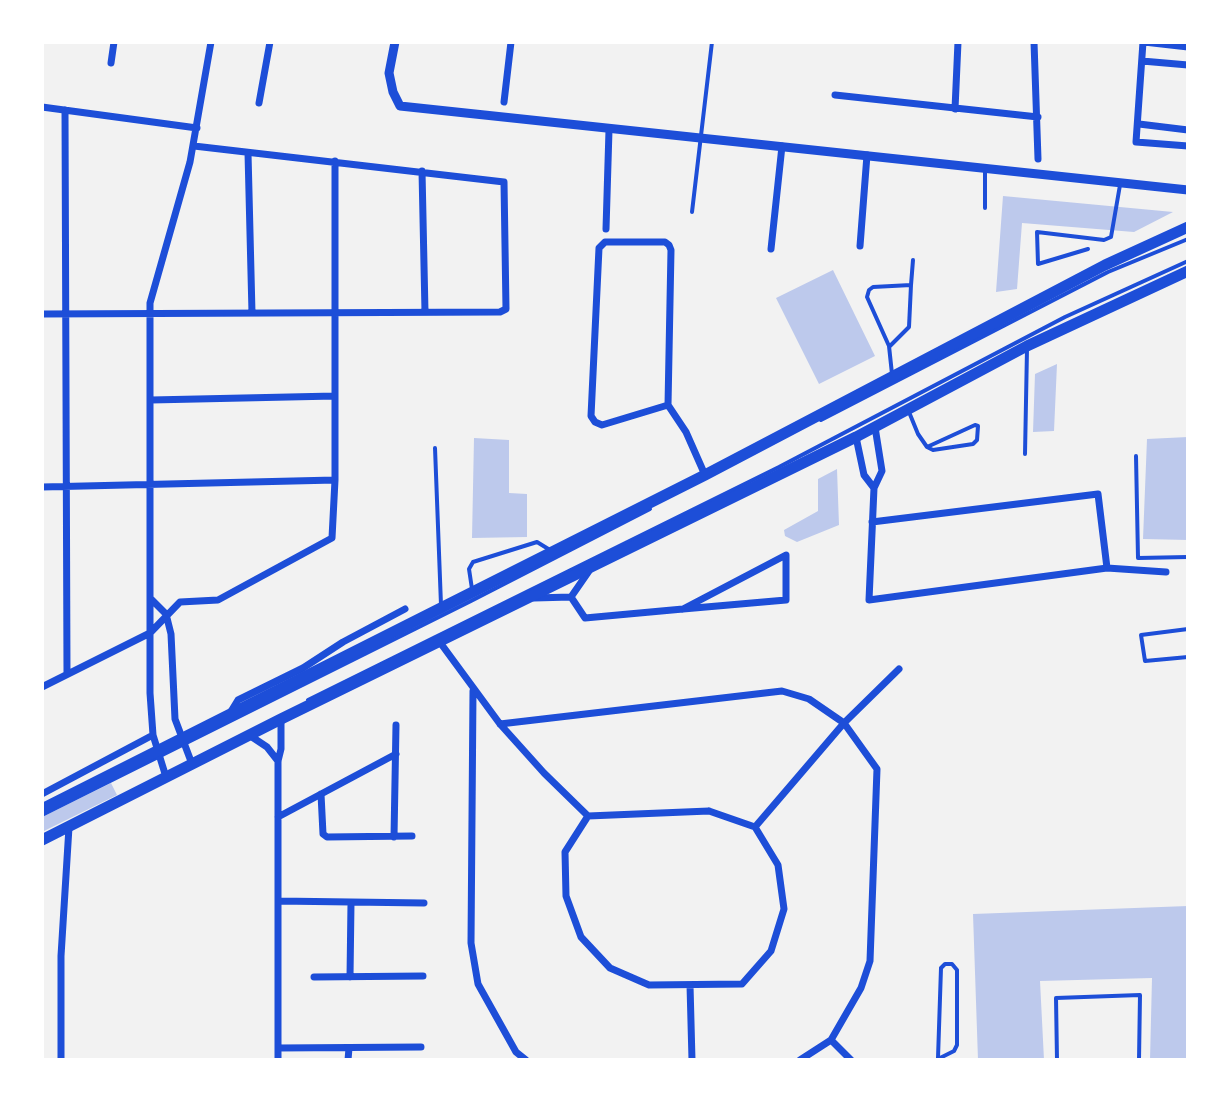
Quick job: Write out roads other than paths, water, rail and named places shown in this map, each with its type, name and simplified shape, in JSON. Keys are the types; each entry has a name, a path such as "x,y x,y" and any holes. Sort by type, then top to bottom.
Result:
{"main road":[{"path":"42,809 183,741 305,672 442,608 705,475 1105,265 1188,227"},
{"path":"42,840 191,762 856,437 1027,346 1188,271"}],"street":[{"path":"111,63 114,42"},
{"path":"165,775 153,735 150,303 194,146 211,42"},
{"path":"259,103 270,42"},
{"path":"395,42 389,73 400,106 1188,190"},
{"path":"504,102 511,42"},
{"path":"955,109 958,42"},
{"path":"1034,42 1038,159"},
{"path":"1188,47 1144,42 1136,142 1188,146"},
{"path":"1142,61 1188,65"},
{"path":"835,95 1038,117"},
{"path":"42,107 197,128"},
{"path":"65,110 67,674"},
{"path":"1139,124 1188,130"},
{"path":"606,229 609,130"},
{"path":"42,314 500,312 506,309 504,182 194,146"},
{"path":"771,249 782,146"},
{"path":"248,153 252,313"},
{"path":"860,246 867,155"},
{"path":"42,687 150,633 180,602 218,600 329,542 333,534 335,480 335,161"},
{"path":"422,171 425,312"},
{"path":"668,405 602,425 591,416 599,248 605,242 665,242 671,250 668,405 686,432 705,475"},
{"path":"151,400 335,396"},
{"path":"875,427 882,471 874,488 869,600 1107,568 1166,572"},
{"path":"856,437 864,475 874,488"},
{"path":"42,487 335,480"},
{"path":"872,522 1098,494 1107,568"},
{"path":"571,597 585,618 786,600 786,555 683,609"},
{"path":"571,597 593,565"},
{"path":"528,598 571,597"},
{"path":"151,599 166,614 171,634 175,719 191,762"},
{"path":"305,672 343,642 405,609"},
{"path":"439,641 500,724 588,816 709,811 755,827 778,865 784,909 771,951 742,984 649,985 610,968 581,937 566,896 565,852 588,816"},
{"path":"755,827 844,723 899,669"},
{"path":"473,691 471,943 478,984 520,1058"},
{"path":"500,724 782,691 809,699 844,723 877,769 870,961 861,988 831,1040 800,1060"},
{"path":"278,1060 278,761 281,719"},
{"path":"394,837 396,725"},
{"path":"42,794 153,735"},
{"path":"249,735 267,747 278,761"},
{"path":"278,817 396,754"},
{"path":"321,794 323,834 327,837 412,836"},
{"path":"61,1060 61,956 69,827"},
{"path":"278,901 424,903"},
{"path":"350,977 351,903"},
{"path":"314,977 423,976"},
{"path":"690,985 692,1060"},
{"path":"831,1040 851,1060"},
{"path":"278,1048 421,1047"},
{"path":"348,1060 349,1048"}],"lane":[{"path":"692,212 712,42"},
{"path":"985,168 985,208"},
{"path":"1088,249 1038,264 1037,232 1104,240 1111,237 1120,183"},
{"path":"183,741 471,601 1108,272 1188,239"},
{"path":"889,346 909,327 913,260"},
{"path":"191,762 779,467 1065,317 1188,261"},
{"path":"893,376 889,346 867,297 873,287 911,285"},
{"path":"1025,454 1027,346"},
{"path":"908,410 927,447 938,450 973,444 977,440 978,426 927,447"},
{"path":"435,448 442,608"},
{"path":"1136,456 1138,558 1188,557"},
{"path":"472,592 469,569 473,562 537,542 552,552"},
{"path":"1188,629 1141,635 1145,661 1188,657"},
{"path":"42,815 159,753"},
{"path":"42,834 165,775"},
{"path":"952,964 957,970 957,1045 954,1051 937,1059 941,968 952,964"},
{"path":"1057,1060 1056,998 1140,995 1139,1060"}]}
